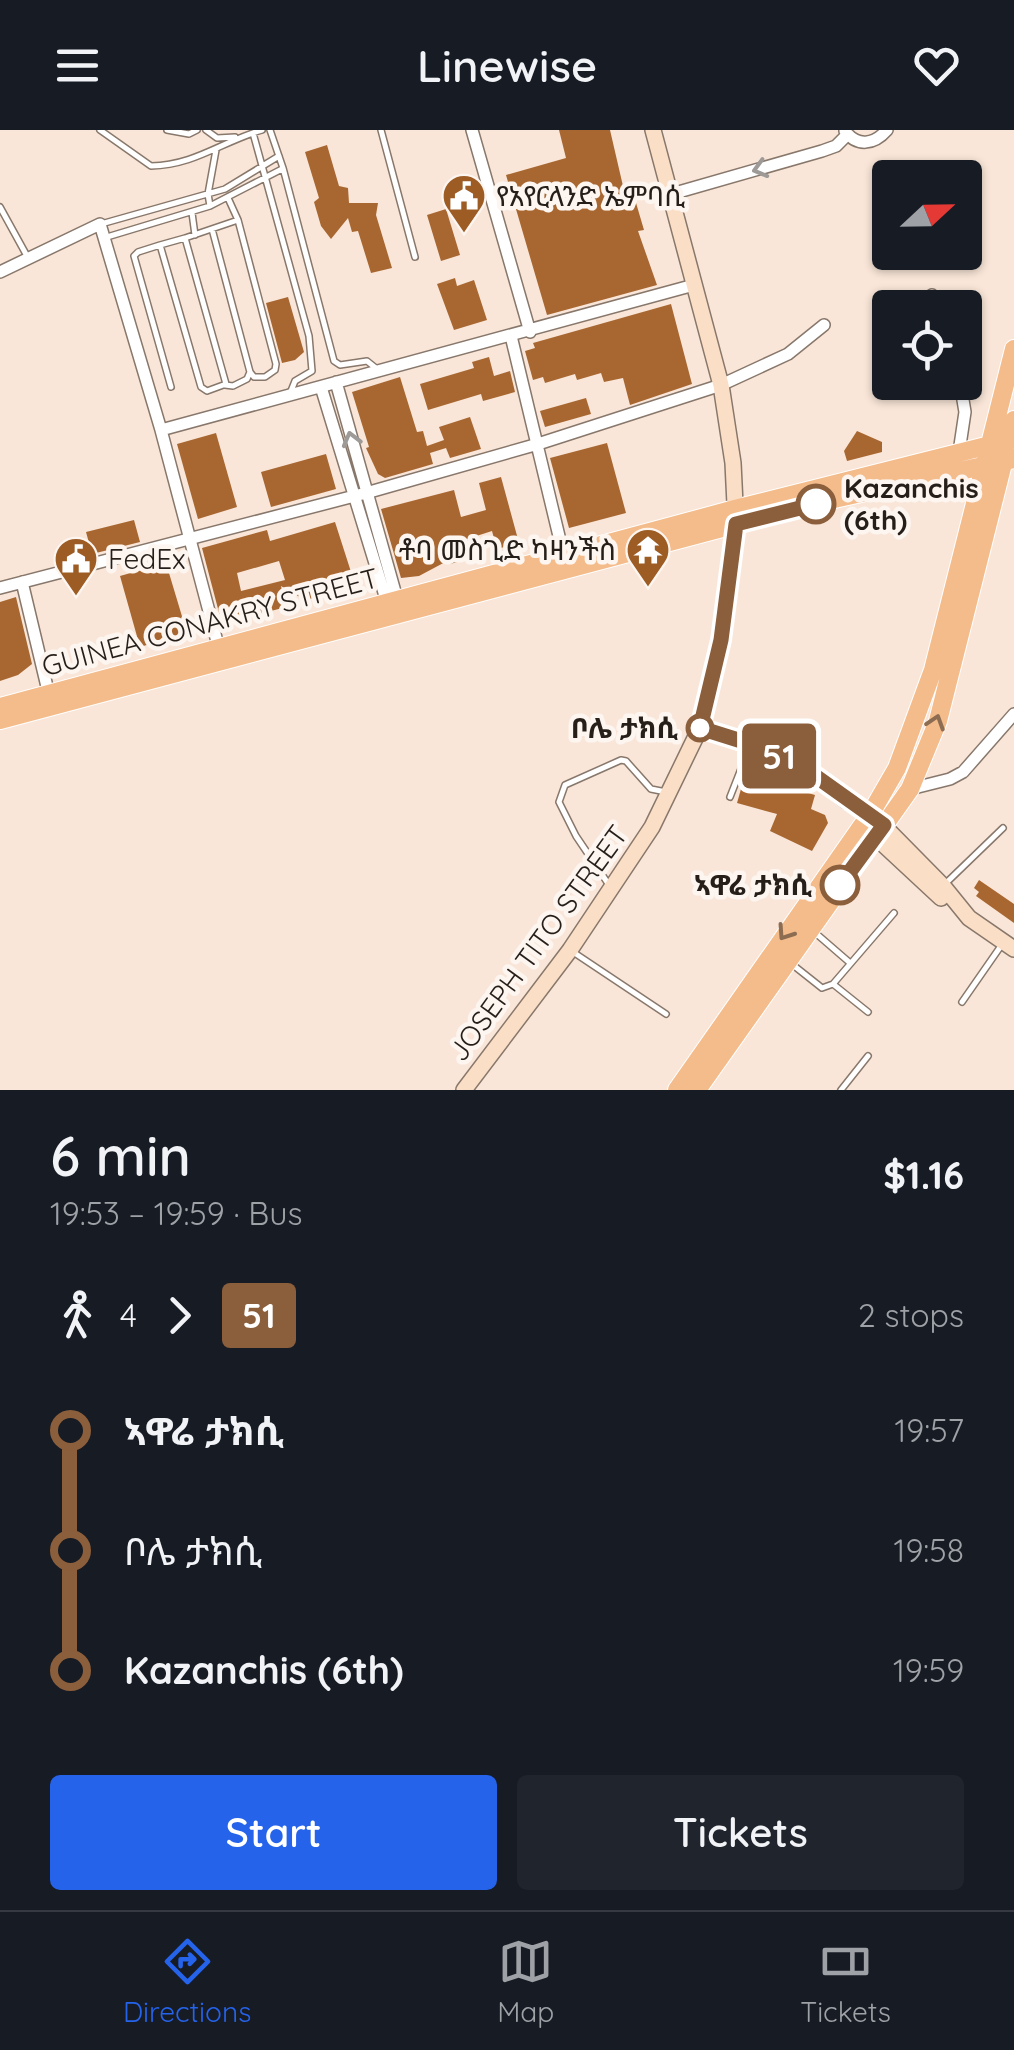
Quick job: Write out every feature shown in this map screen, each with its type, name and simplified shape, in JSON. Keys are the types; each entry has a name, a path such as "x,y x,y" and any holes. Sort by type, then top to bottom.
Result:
{"main road":[{"name":"JOSEPH TITO STREET","path":"464,1090 570,950 652,826 700,728 721,640 735,517 734,463 721,385 653,130"},
{"path":"1004,453 988,445 1014,348"},
{"path":"677,1090 873,825 910,789 938,721 1014,420"},
{"name":"GUINEA CONAKRY STREET","path":"0,720 988,445"},
{"path":"697,1090 788,962 873,825 921,711 960,574 1004,453"},
{"name":"GUINEA CONAKRY STREET","path":"514,578 564,557 916,479 1004,453"},
{"name":"GUINEA CONAKRY STREET","path":"0,707 219,649 258,646"},
{"path":"700,728 797,763 847,801 943,886 955,904"},
{"path":"873,825 942,899 955,904 1009,946"}],"street":[{"path":"472,130 530,332"},
{"path":"668,195 822,151 836,146 846,132 861,144 886,130"},
{"path":"0,272 100,224 161,430 219,649"},
{"path":"161,430 694,285"},
{"path":"0,588 360,495 538,444 721,385 788,354 824,325"},
{"path":"510,336 564,557"},
{"path":"336,382 360,495"},
{"path":"322,387 394,609"},
{"path":"960,452 962,400"},
{"path":"22,582 50,695"},
{"path":"910,789 964,772 1014,714"}],"lane":[{"path":"100,130 150,166 190,162 239,136"},
{"path":"167,130 189,134 197,130"},
{"path":"206,130 217,138 266,130 284,168 311,282 337,365 367,361 379,371"},
{"path":"381,130 415,257"},
{"path":"253,133 314,365 295,381 290,395"},
{"path":"210,206 208,194 216,148"},
{"path":"100,224 208,194 242,180 279,156"},
{"path":"104,238 210,206 284,168"},
{"path":"212,229 250,372 254,377 265,377 275,370 276,364 238,220 228,198"},
{"path":"0,207 28,258"},
{"path":"192,212 195,234"},
{"path":"171,387 134,256 238,220"},
{"path":"185,238 226,385"},
{"path":"160,246 202,389 233,386 247,379 250,372"},
{"path":"293,287 311,282"},
{"path":"730,797 751,744"},
{"path":"612,888 576,836 560,802 564,785 621,760 651,789 669,792"},
{"path":"943,886 1003,828"},
{"path":"788,962 822,988 833,984 894,913"},
{"path":"810,928 850,962"},
{"path":"962,1002 1009,946"},
{"path":"570,950 666,1014"},
{"path":"833,984 868,1012"},
{"path":"841,1090 868,1056"}],"building":[{"path":"559,130 610,130 626,199 634,196 644,230 638,231 657,285 547,315 506,175 566,158"},
{"path":"327,145 339,186 348,188 349,203 378,203 376,215 392,268 371,273 358,231 352,232 348,218 331,239 321,226 314,202 319,198 305,152"},
{"path":"446,209 460,255 441,261 427,215"},
{"path":"455,278 457,286 474,280 487,320 454,330 437,284"},
{"path":"288,297 304,352 295,360 282,363 266,303"},
{"path":"671,304 692,384 630,405 623,378 604,382 601,373 577,380 575,374 545,383 543,377 533,380 525,351 535,348 533,343"},
{"path":"489,357 494,376 510,371 515,392 483,401 481,394 428,410 420,384 474,368 472,362"},
{"path":"400,377 417,432 423,431 427,446 444,440 439,427 470,417 481,449 450,458 446,448 430,453 433,464 385,478 378,474 366,448 369,447 352,392"},
{"path":"586,398 591,414 545,427 540,411"},
{"path":"857,431 882,442 882,452 847,461 844,451"},
{"path":"216,433 237,507 198,519 177,444"},
{"path":"607,443 626,513 569,528 550,458"},
{"path":"326,454 336,489 271,507 261,472"},
{"path":"501,477 519,543 497,549 492,531 467,539 472,558 450,564 449,560 419,576 401,578 381,509 454,490 461,517 486,510 479,483"},
{"path":"134,520 140,542 92,554 86,532"},
{"path":"335,522 352,575 344,591 305,600 281,586 286,607 222,624 202,548 267,530 270,541","holes":["279,561 285,580 241,591 237,573"]},
{"path":"166,563 187,633 140,647 120,576"},
{"path":"16,597 32,664 18,675 0,681 0,602"},
{"path":"745,775 815,795 811,809 825,815 828,823 812,851 770,831 777,814 737,803"},
{"path":"979,880 1014,904 1014,923 976,896 979,892 974,888"}],"bus line":[{"name":"51","path":"816,504 736,524 721,640 700,728 797,763 884,825 840,885"}],"place":[{"name":"የአየርላንድ ኤምባሲ","path":"464,234"},
{"name":"Kazanchis (6th)","path":"816,504"},
{"name":"ቶባ መስጊድ ካዛንችስ","path":"648,588"},
{"name":"FedEx","path":"76,597"},
{"name":"ቦሌ ታክሲ","path":"700,728"},
{"name":"ኣዋሬ ታክሲ","path":"840,885"}]}
